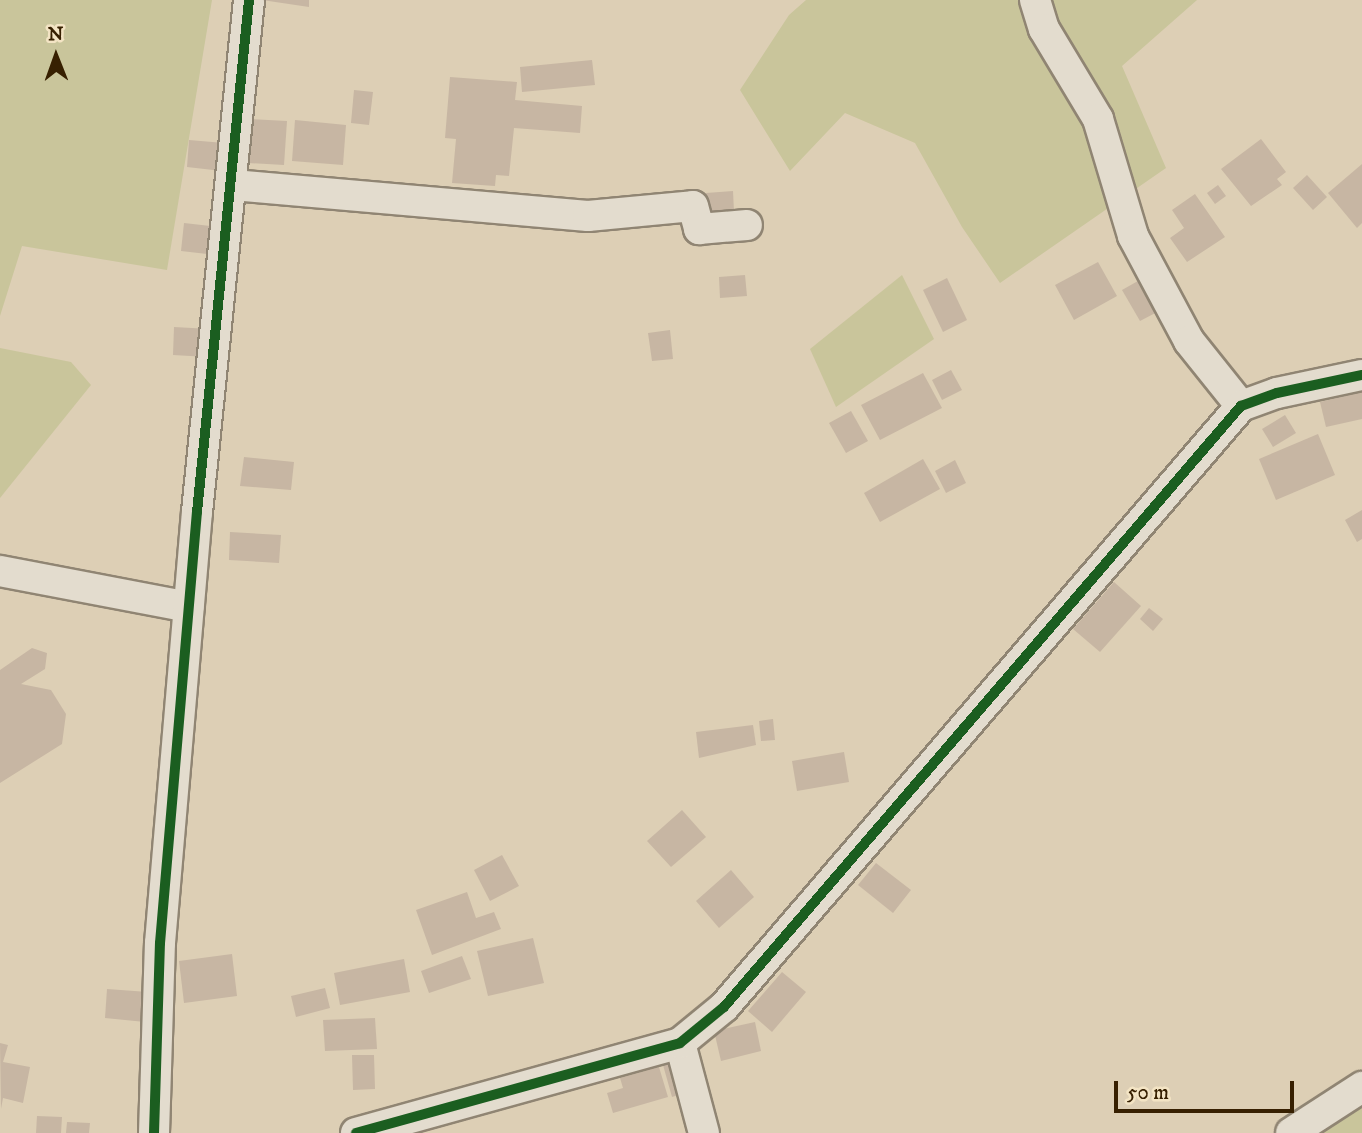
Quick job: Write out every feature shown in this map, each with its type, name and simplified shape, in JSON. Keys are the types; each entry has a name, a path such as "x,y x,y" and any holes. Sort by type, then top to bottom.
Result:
{"street":[{"path":"154,1133 160,943 189,607 233,185 249,0"},
{"path":"1035,0 1044,29 1098,119 1133,236 1189,341 1241,406"},
{"path":"233,185 588,216 693,206 699,229 747,225"},
{"path":"356,1133 680,1043 724,1007 1241,406 1277,393 1362,375"},
{"path":"0,571 189,607"},
{"path":"680,1043 704,1133"},
{"path":"1291,1133 1362,1087"}],"shaded area":[{"path":"0,0 212,0 167,270 22,246 0,316"},
{"path":"806,0 1197,0 1122,66 1166,168 1000,283 962,227 915,143 845,113 790,171 740,90 789,15"},
{"path":"902,275 934,339 836,407 810,349"},
{"path":"0,348 71,362 91,385 0,498"},
{"path":"1362,1099 1362,1133 1306,1133"}],"building":[{"path":"262,0 309,0 309,7"},
{"path":"592,60 595,85 522,92 520,67"},
{"path":"450,77 517,82 515,100 582,106 580,133 514,128 509,176 496,175 495,186 452,183 456,139 445,138"},
{"path":"354,90 373,92 369,125 351,123"},
{"path":"250,119 287,121 284,165 248,163"},
{"path":"295,120 346,125 343,165 292,161"},
{"path":"1261,139 1286,172 1277,179 1282,185 1251,206 1221,169"},
{"path":"189,140 224,143 222,171 187,167"},
{"path":"1362,164 1362,223 1357,228 1328,193"},
{"path":"1307,175 1327,197 1313,210 1293,188"},
{"path":"1218,185 1226,196 1215,204 1207,193"},
{"path":"733,191 734,212 708,213 706,193"},
{"path":"1195,194 1225,237 1187,262 1170,238 1184,228 1172,210"},
{"path":"184,223 219,227 216,255 181,251"},
{"path":"1098,262 1117,296 1074,320 1055,285"},
{"path":"745,275 747,296 720,298 719,277"},
{"path":"1145,277 1163,309 1140,321 1122,290"},
{"path":"947,278 967,320 943,332 923,290"},
{"path":"174,327 210,329 208,357 173,355"},
{"path":"670,330 673,359 652,361 648,333"},
{"path":"951,370 962,390 942,400 932,380"},
{"path":"923,373 942,408 880,440 861,405"},
{"path":"1362,392 1362,419 1326,427 1320,402"},
{"path":"851,411 868,441 846,453 829,423"},
{"path":"1285,415 1296,433 1273,447 1262,429"},
{"path":"1318,434 1335,475 1276,500 1259,459"},
{"path":"244,457 294,462 291,490 240,486"},
{"path":"923,459 940,489 880,522 864,493"},
{"path":"955,460 966,483 946,493 935,471"},
{"path":"1362,510 1362,539 1357,542 1345,520"},
{"path":"230,532 281,535 279,563 229,560"},
{"path":"1114,582 1141,606 1100,652 1073,629"},
{"path":"1149,608 1163,619 1153,631 1140,619"},
{"path":"32,648 47,653 45,669 21,684 51,690 66,714 62,744 0,783 0,670"},
{"path":"773,719 775,740 761,741 759,721"},
{"path":"753,725 756,745 699,758 696,732"},
{"path":"844,752 849,782 797,791 792,761"},
{"path":"682,810 706,837 671,867 647,841"},
{"path":"502,855 519,886 490,901 474,870"},
{"path":"876,863 911,890 893,913 858,885"},
{"path":"731,870 754,897 719,928 696,901"},
{"path":"467,892 476,918 494,912 501,929 432,955 416,910"},
{"path":"533,938 544,983 488,996 477,951"},
{"path":"232,954 237,996 184,1003 179,961"},
{"path":"462,956 471,979 429,993 421,971"},
{"path":"404,959 410,992 340,1005 334,973"},
{"path":"782,972 806,992 772,1032 748,1011"},
{"path":"325,988 330,1008 296,1017 291,996"},
{"path":"107,989 148,992 145,1022 105,1018"},
{"path":"375,1018 377,1049 325,1051 323,1020"},
{"path":"755,1022 761,1051 721,1061 714,1031"},
{"path":"0,1043 8,1045 3,1062 30,1067 23,1103 3,1098 1,1109"},
{"path":"352,1055 374,1055 375,1089 353,1090"},
{"path":"675,1061 685,1093 672,1097 663,1065"},
{"path":"659,1067 668,1097 613,1113 607,1093 623,1088 620,1078"},
{"path":"37,1116 62,1117 61,1133 36,1133"},
{"path":"67,1122 90,1123 89,1133 66,1133"}],"cycle path":[{"path":"154,1133 160,943 197,512 249,0"},
{"path":"356,1133 680,1043 724,1007 1241,406 1277,393 1362,375"}]}
